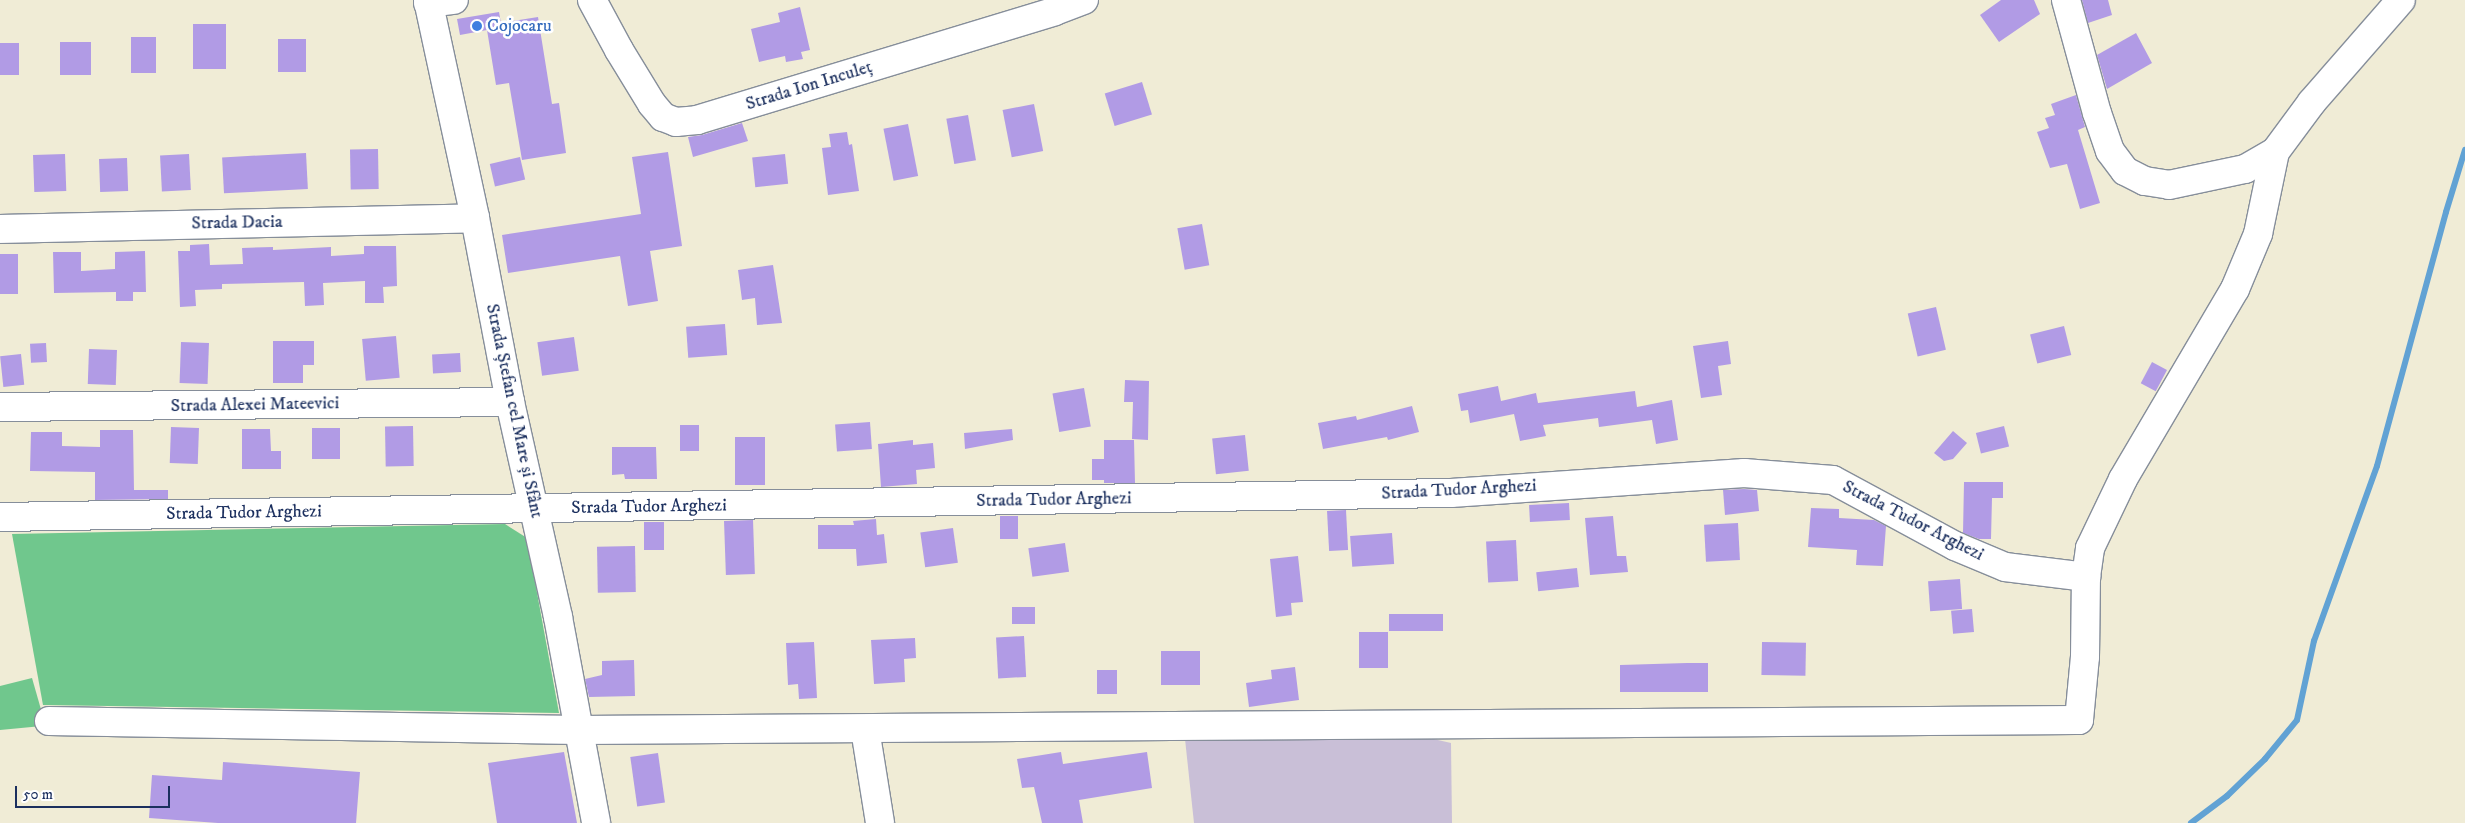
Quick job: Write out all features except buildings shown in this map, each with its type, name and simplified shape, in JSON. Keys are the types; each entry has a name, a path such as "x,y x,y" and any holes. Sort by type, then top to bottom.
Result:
{"street":[{"name":"Strada Ion Inculeț","path":"592,0 618,50 652,104 663,117 676,122 697,120 1055,11 1084,0"},
{"path":"2066,0 2097,114 2110,151 2124,171 2145,181 2168,184 2245,169 2275,152 2312,102 2401,0"},
{"name":"Strada Ștefan cel Mare și Sfânt","path":"437,1 510,402 558,617 596,823"},
{"path":"49,721 580,730 2079,720 2084,657 2086,577 2090,548 2123,479 2235,289 2258,234 2275,152"},
{"name":"Strada Dacia","path":"0,229 475,218"},
{"name":"Strada Alexei Mateevici","path":"0,407 510,402"},
{"name":"Strada Tudor Arghezi","path":"0,517 1451,493 1744,473 1833,480 1955,546 2005,567 2086,577"},
{"path":"865,729 880,823"}],"shaded area":[{"path":"1429,738 1451,743 1452,823 1194,823 1185,739"}],"green space":[{"path":"505,524 527,538 559,713 43,705 12,534"},
{"path":"32,678 42,713 42,726 0,730 0,686"}],"waterway":[{"path":"2191,823 2227,796 2265,759 2297,720 2314,641 2377,466 2446,212 2465,150"}],"place":[{"name":"Cojocaru","path":"477,26"}]}
